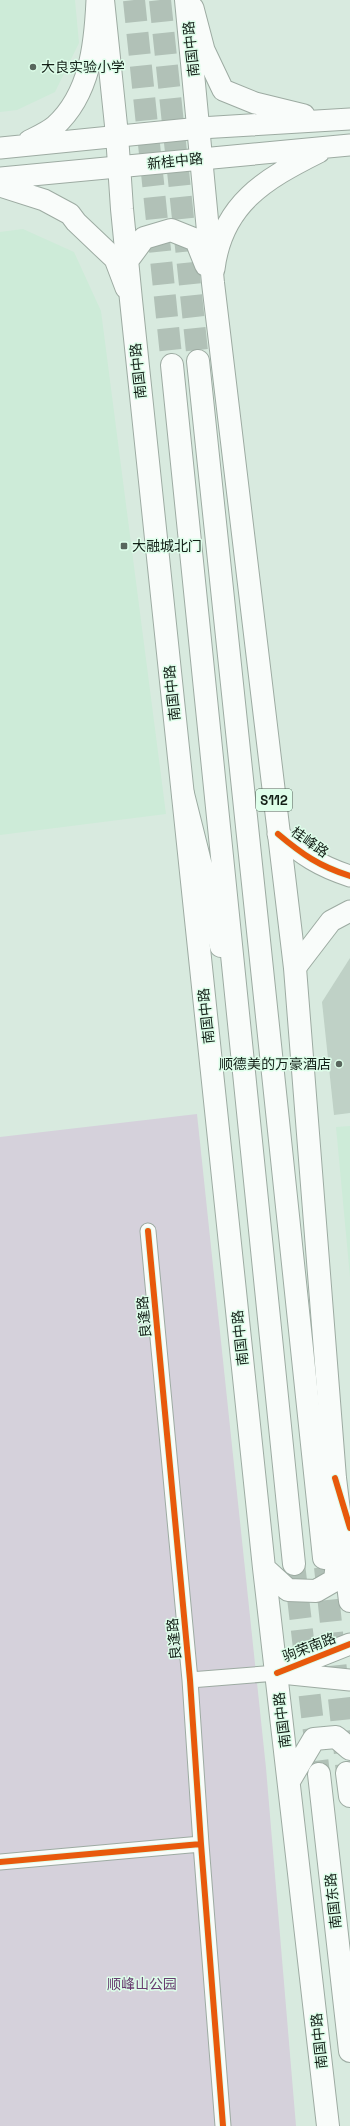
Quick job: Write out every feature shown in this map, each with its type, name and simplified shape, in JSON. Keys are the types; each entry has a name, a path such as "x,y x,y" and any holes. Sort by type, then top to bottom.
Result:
{"main road":[{"path":"21,146 55,127 83,88 91,61 97,0"},
{"name":"南国中路","path":"103,0 120,167 131,300 264,1568 328,2126"},
{"name":"南国中路","path":"186,0 203,158 213,281 295,968 335,1478 346,1529 350,1602"},
{"path":"192,0 204,50 223,90 286,112 330,121"},
{"path":"0,148 117,135 200,128 350,119"},
{"name":"新桂中路","path":"0,178 350,145"},
{"path":"213,281 215,256 227,222 246,198 286,168 329,147"},
{"path":"0,186 44,200 70,214 76,222 115,259 131,300"},
{"path":"127,260 144,238 171,230 196,240 213,281"},
{"name":"S112","path":"198,361 324,1558"},
{"path":"172,365 294,1564"},
{"path":"183,794 240,1023"},
{"name":"桂峰路","path":"278,834 302,854 327,869 350,876"},
{"path":"295,968 331,921 350,911"},
{"path":"264,1568 288,1590 316,1591 335,1580 346,1529"},
{"name":"驹荣南路","path":"277,1673 350,1644"},
{"name":"驹荣南路","path":"277,1673 350,1680"},
{"path":"289,1781 314,1739 336,1737 350,1749"},
{"path":"348,1773 350,1796"},
{"name":"南国东路","path":"319,1774 350,2051"}],"street":[{"name":"良逢路","path":"148,1231 190,1680 201,1844 224,2126"},
{"path":"190,1680 277,1673"},
{"path":"0,1862 201,1844"}],"shaded area":[{"name":"大良实验小学","path":"0,0 75,0 79,43 55,92 17,110 0,112"},
{"path":"23,229 74,252 101,311 166,814 0,835 0,232"},
{"path":"350,1126 350,1277 336,1127"}],"green space":[{"name":"顺峰山公园","path":"197,1114 266,1768 296,2126 0,2126 0,1137"}],"building":[{"name":"顺德美的万豪酒店","path":"350,958 350,1113 334,1115 322,1002"}],"tunnel":[{"path":"134,0 172,365"},
{"path":"160,0 198,361"},
{"path":"294,1564 319,1774"},
{"path":"325,1567 347,1773"}],"cycle path":[{"path":"278,834 295,848 320,864 350,876"},
{"path":"0,1862 201,1844 190,1680 148,1231"},
{"path":"335,1478 350,1528"},
{"path":"277,1673 350,1644"},
{"path":"201,1844 223,2126"}],"place":[{"name":"大良实验小学","path":"33,67"},
{"name":"大融城北门","path":"124,546"},
{"name":"顺德美的万豪酒店","path":"339,1064"}]}
